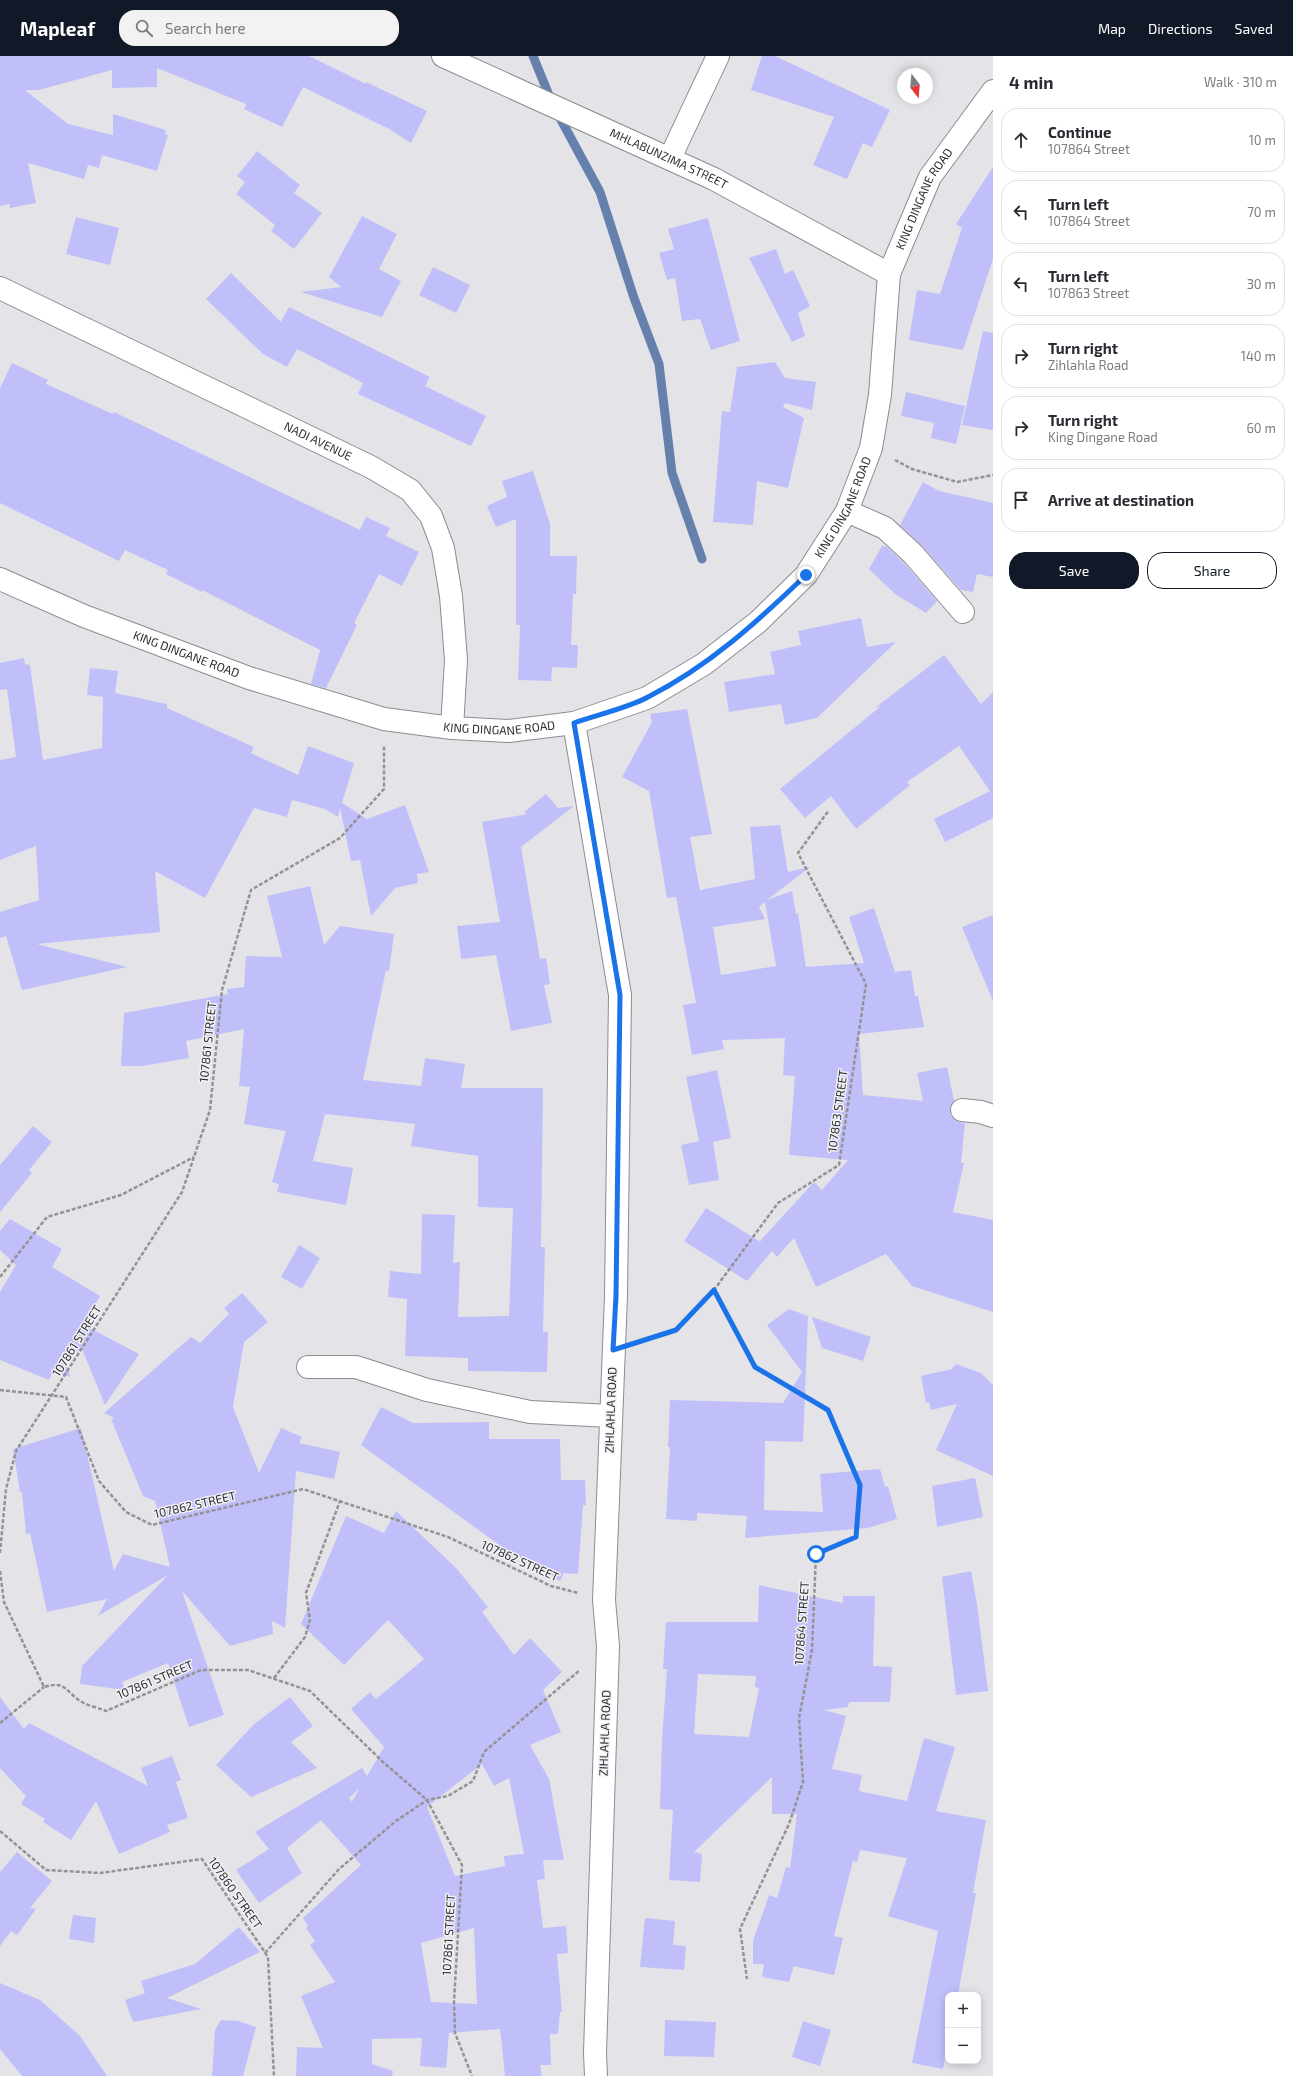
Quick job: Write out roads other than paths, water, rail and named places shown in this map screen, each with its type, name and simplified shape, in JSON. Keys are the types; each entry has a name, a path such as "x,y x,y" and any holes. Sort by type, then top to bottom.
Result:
{"street":[{"name":"MHLABUNZIMA STREET","path":"443,56 714,179 889,274"},
{"path":"670,158 718,56"},
{"name":"KING DINGANE ROAD","path":"0,579 84,616 242,675 384,719 452,728 508,731 574,723 647,698 704,664 758,622 806,575 847,511 871,448 880,395 889,274 930,177 993,91"},
{"name":"NADI AVENUE","path":"0,288 371,467 410,490 431,516 443,548 452,596 456,660 452,728"},
{"path":"847,511 885,528 913,554 963,612"},
{"name":"ZIHLAHLA ROAD","path":"574,723 620,995 616,1296 604,1600 608,1646 595,2045 596,2076"},
{"path":"962,1110 981,1112 993,1116"},
{"path":"308,1367 356,1367 427,1390 530,1412 611,1416"}],"waterway":[{"path":"533,56 553,105 600,192 634,298 659,364 672,473 702,559"}]}
